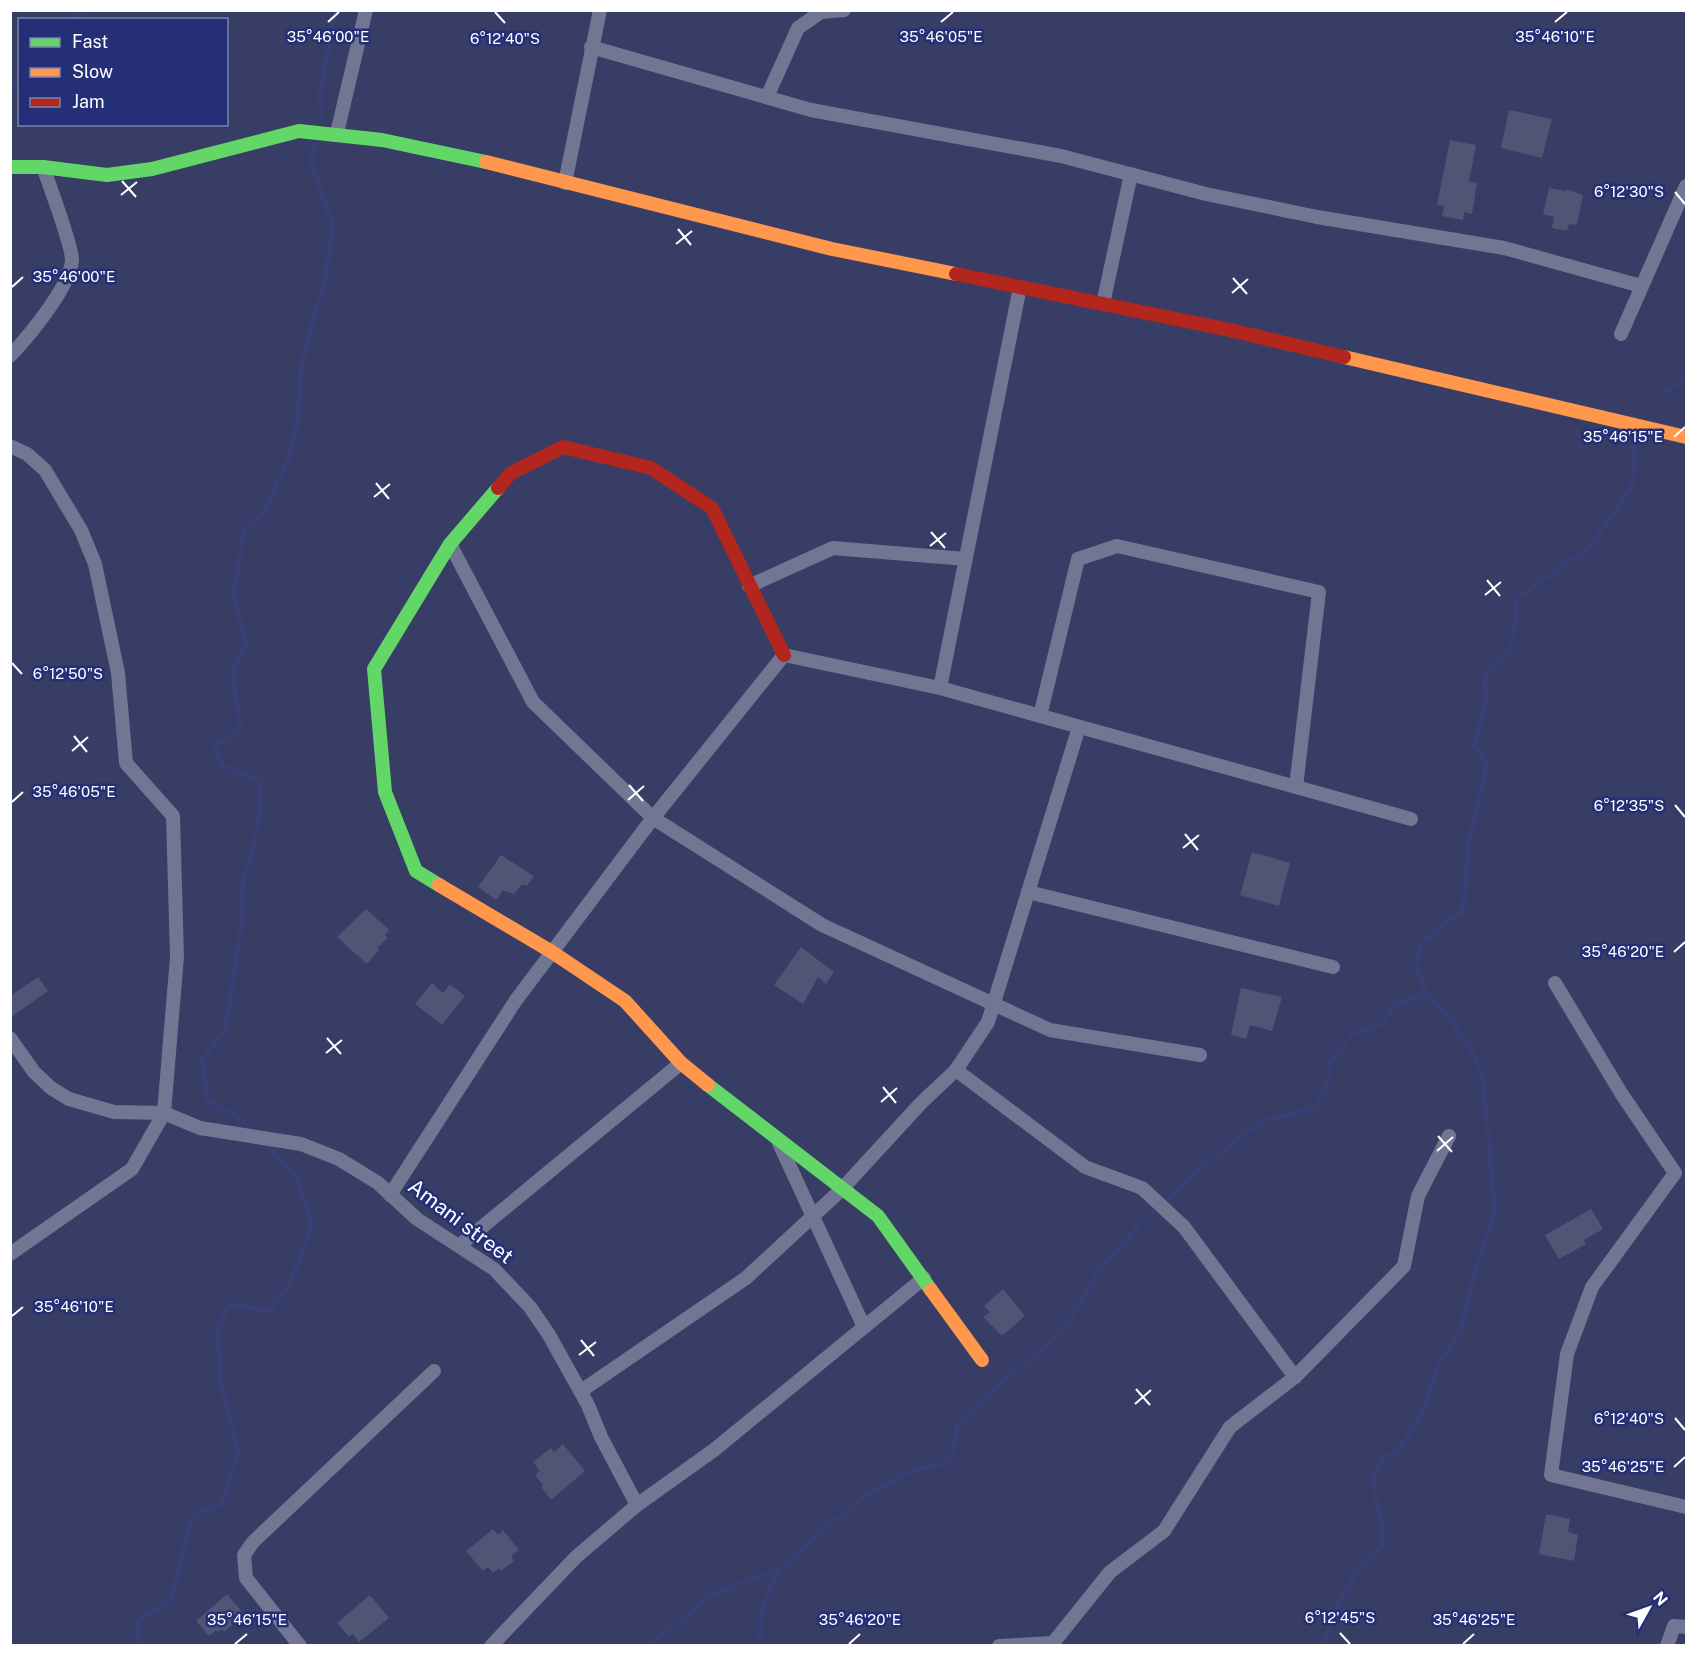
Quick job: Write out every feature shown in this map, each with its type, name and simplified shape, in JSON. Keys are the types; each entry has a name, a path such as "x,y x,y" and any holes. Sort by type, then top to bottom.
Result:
{"street":[{"path":"337,133 366,10"},
{"path":"565,183 600,10"},
{"path":"767,97 804,10"},
{"path":"798,28 821,12 844,10"},
{"path":"591,47 811,110 1061,156 1206,194 1317,217 1504,248 1641,286"},
{"path":"10,167 43,167 107,175 152,169 298,131 337,133 427,148 832,249 1230,330 1686,437"},
{"path":"10,356 36,330 60,290 72,260 43,167"},
{"path":"1102,304 1131,174"},
{"path":"1621,334 1686,186"},
{"path":"940,688 1020,287"},
{"path":"10,446 27,454 45,470 81,530 102,591 118,673 126,763 173,816 177,957 164,1113 132,1169 10,1254"},
{"path":"784,656 712,508 651,468 563,447 511,472 450,544 374,669 385,792 416,871 504,926 552,952 625,1001 681,1063 841,1190 878,1216 982,1360"},
{"path":"450,544 533,702 653,818 822,925 1050,1030 1200,1055"},
{"path":"1040,716 1078,559 1117,546 1319,592 1296,787"},
{"path":"749,586 833,548 966,559"},
{"path":"390,1195 516,1000 653,818 784,656"},
{"path":"784,656 940,688 1411,819"},
{"path":"581,1391 746,1278 841,1190 921,1103 956,1070 988,1022 1079,727"},
{"path":"1028,892 1333,967"},
{"path":"1555,983 1621,1093 1675,1173 1592,1287 1567,1354 1551,1475 1686,1507"},
{"name":"Amani street","path":"10,1038 34,1072 51,1088 69,1099 114,1112 164,1113 200,1128 301,1144 339,1159 378,1183 417,1219 494,1269 530,1307 581,1391 601,1437 637,1505"},
{"path":"459,1246 681,1063"},
{"path":"956,1070 1085,1167 1142,1188 1184,1227 1295,1377"},
{"path":"999,1646 1053,1642 1110,1572 1164,1531 1230,1427 1295,1377 1404,1266 1418,1196 1449,1136"},
{"path":"777,1139 864,1328"},
{"path":"491,1646 576,1557 637,1505 714,1450 924,1278"},
{"path":"300,1646 246,1578 244,1555 253,1542 434,1371"},
{"path":"1667,1646 1674,1626 1686,1627"}],"building":[{"path":"1509,110 1552,119 1542,158 1501,148"},
{"path":"1450,140 1476,145 1469,182 1477,183 1472,214 1464,212 1463,220 1442,216 1444,206 1437,205"},
{"path":"1549,188 1566,191 1566,189 1583,195 1577,225 1569,224 1567,231 1552,228 1554,217 1543,214"},
{"path":"1252,852 1290,863 1279,906 1240,895"},
{"path":"501,855 534,876 527,886 522,884 514,894 503,890 496,900 478,887"},
{"path":"366,909 389,930 385,935 388,938 377,948 379,950 367,964 337,937"},
{"path":"801,947 834,972 826,984 818,977 803,1004 774,985"},
{"path":"38,977 48,991 10,1018 10,996"},
{"path":"432,983 443,993 450,984 465,996 442,1025 415,1004"},
{"path":"1241,988 1282,997 1272,1031 1250,1025 1246,1039 1231,1035"},
{"path":"1591,1209 1603,1229 1584,1240 1586,1244 1559,1259 1545,1235"},
{"path":"1003,1289 1025,1316 1002,1336 983,1317 990,1312 984,1306"},
{"path":"563,1444 585,1471 551,1500 535,1475 540,1471 533,1462 551,1448 554,1452"},
{"path":"1546,1514 1570,1519 1568,1532 1578,1535 1574,1561 1539,1554"},
{"path":"493,1529 498,1535 503,1530 519,1550 511,1556 514,1561 501,1571 499,1568 493,1573 488,1567 483,1571 466,1551"},
{"path":"227,1594 244,1614 224,1632 222,1629 218,1632 216,1630 209,1636 196,1621"},
{"path":"370,1595 389,1618 359,1642 353,1634 349,1637 337,1623"}],"waterway":[{"path":"72,18 87,10"},
{"path":"321,118 320,92 336,10"},
{"path":"10,90 18,78"},
{"path":"255,1134 237,1116 208,1101 202,1059 225,1031 241,928 243,882 253,850 259,814 260,781 222,765 215,747 241,727 233,681 234,669 246,644 234,593 244,528 264,512 288,460 297,424 302,362 325,279 333,226 311,161 314,146"},
{"path":"1665,393 1686,377"},
{"path":"1323,1646 1339,1602 1355,1575 1382,1547 1382,1527 1376,1503 1374,1477 1382,1460 1400,1447 1421,1416 1438,1366 1462,1326 1473,1280 1495,1212 1483,1079 1475,1056 1447,1015 1426,992 1416,966 1421,942 1463,911 1469,840 1487,764 1474,746 1486,703 1485,677 1509,653 1515,627 1516,599 1590,547 1632,486 1636,433"},
{"path":"760,1646 761,1611 778,1570 860,1499 909,1472 951,1462 958,1423 982,1399 1042,1350 1072,1317 1095,1276 1139,1225 1198,1171 1260,1122 1316,1107 1329,1079 1329,1063 1354,1033 1381,1024 1398,1004 1426,992"},
{"path":"138,1646 138,1620 171,1601 193,1514 222,1504 238,1450 221,1383 217,1328 231,1304 269,1312 291,1282 312,1225 297,1177 261,1140"},
{"path":"648,1646 715,1593 778,1570"}],"traffic: fast":[{"path":"10,167 43,167 107,175 152,169 299,131 382,140 486,162"},
{"path":"439,885 416,871 385,792 374,669 450,544 498,488"},
{"path":"708,1085 878,1216 931,1290"}],"traffic: slow":[{"path":"486,162 832,249 956,274"},
{"path":"1344,357 1686,437"},
{"path":"439,885 552,952 625,1001 681,1063 708,1085"},
{"path":"931,1290 982,1360"}],"traffic: jam":[{"path":"956,274 1230,330 1344,357"},
{"path":"498,488 511,473 563,447 651,468 712,508 784,655"}]}
